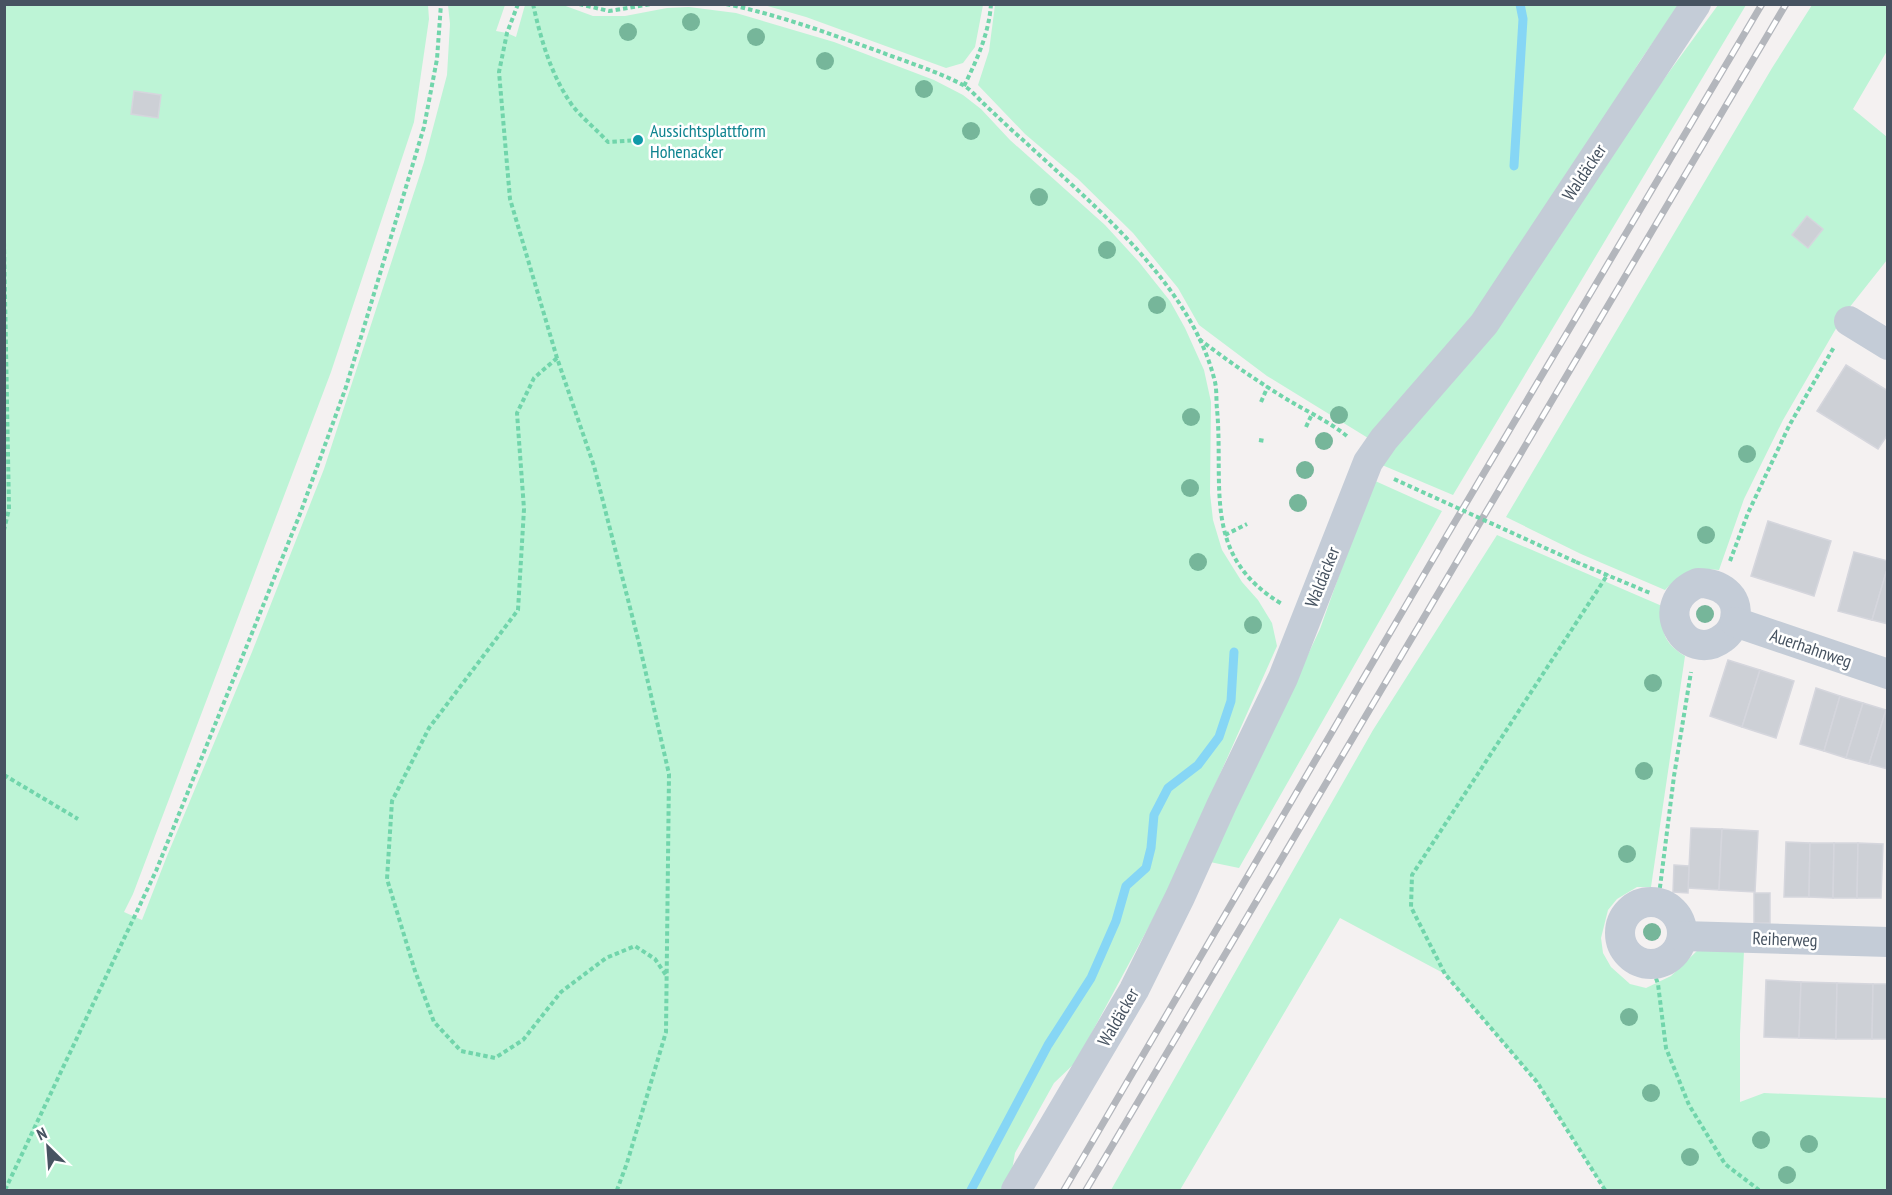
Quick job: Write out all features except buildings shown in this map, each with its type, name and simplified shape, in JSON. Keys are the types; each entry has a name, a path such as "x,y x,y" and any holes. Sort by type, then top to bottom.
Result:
{"street":[{"name":"Waldäcker","path":"1016,1191 1134,990 1180,897 1283,678 1368,462 1384,439 1484,324 1696,4"},
{"path":"1849,321 1887,345"},
{"path":"1708,583 1720,586 1732,599 1735,608 1735,622 1728,635 1718,642 1695,645 1680,632 1675,622 1676,604 1682,593 1690,587 1708,583"},
{"name":"Auerhahnweg","path":"1735,622 1887,674"},
{"path":"1644,902 1658,903 1673,911 1678,918 1682,936 1674,954 1661,962 1651,963 1633,958 1626,951 1620,930 1628,912 1636,906 1644,902"},
{"name":"Reiherweg","path":"1682,936 1887,942"}],"path":[{"path":"5,1191 156,871 300,514 346,387 424,127 436,59 441,4"},
{"path":"518,4 507,33 499,72 510,199 557,358 594,466 639,642 669,774 666,1032 617,1191"},
{"path":"533,4 539,33 553,72 573,106 608,142 638,140"},
{"path":"579,4 609,11 652,4"},
{"path":"726,4 815,28 964,86 1117,228 1145,258 1174,296 1199,338 1215,383 1219,427 1220,511 1225,535 1245,575 1269,596 1306,618"},
{"path":"964,86 984,38 992,4"},
{"path":"4,242 9,509 4,530"},
{"path":"1720,586 1748,513 1789,426 1849,321"},
{"path":"1199,338 1228,362 1337,428 1355,443 1368,462"},
{"path":"557,358 534,378 517,413 524,509 518,610 429,728 392,801 387,879 415,971 434,1022 461,1051 495,1058 523,1040 561,992 606,958 635,946 655,959 667,976"},
{"path":"1261,402 1268,386"},
{"path":"1306,427 1312,414"},
{"path":"1258,440 1265,441"},
{"path":"1394,479 1576,562 1676,604"},
{"path":"1225,535 1247,524"},
{"path":"1605,1191 1537,1082 1445,974 1411,907 1412,875 1608,574"},
{"path":"1658,903 1674,776 1695,645"},
{"path":"4,775 78,819"},
{"path":"1651,963 1658,984 1666,1048 1689,1105 1725,1164 1759,1191"}],"green space":[{"path":"4,5 428,5 429,19 414,122 331,372 133,894 124,912 142,920 324,469 424,162 447,75 450,24 448,5 505,5 496,31 516,37 525,5 563,5 593,16 625,16 667,8 689,7 736,13 834,42 934,80 963,95 981,109 1010,140 1105,225 1139,262 1170,301 1204,370 1211,402 1210,493 1213,520 1222,550 1272,623 1277,646 1168,891 1076,1062 1054,1083 1015,1153 1011,1176 1003,1190 5,1190"},
{"path":"764,5 983,5 975,47 963,63 946,68 806,17"},
{"path":"995,5 1679,5 1640,61 1534,232 1467,323 1368,438 1267,376 1199,325 1178,288 1133,233 1078,179 1025,134 978,85 989,51"},
{"path":"1718,5 1746,5 1453,495 1382,465"},
{"path":"1812,5 1887,5 1887,51 1853,109 1887,137 1887,260 1845,313 1783,420 1744,499 1719,570 1703,569 1689,572 1665,590 1581,554 1506,517 1772,68"},
{"path":"1373,480 1442,511 1239,868 1210,862 1320,629"},
{"path":"1497,535 1662,606 1665,635 1672,646 1685,656 1651,887 1637,887 1617,899 1608,910 1601,938 1603,953 1611,967 1630,984 1646,988 1671,976 1699,949 1744,951 1740,1034 1740,1102 1764,1093 1887,1098 1887,1190 1605,1190 1537,1082 1445,974 1340,918 1180,1190 1111,1190 1373,730"}],"waterway":[{"path":"1514,166 1523,19 1520,4"},
{"path":"971,1190 1048,1045 1091,978 1116,921 1126,886 1146,868 1151,848 1154,815 1168,788 1198,765 1219,737 1231,701 1234,652"}],"railway":[{"path":"1064,1190 1446,537 1762,4"},
{"path":"1086,1190 1786,4"}],"place":[{"name":"Aussichtsplattform Hohenacker","path":"638,140"}]}
